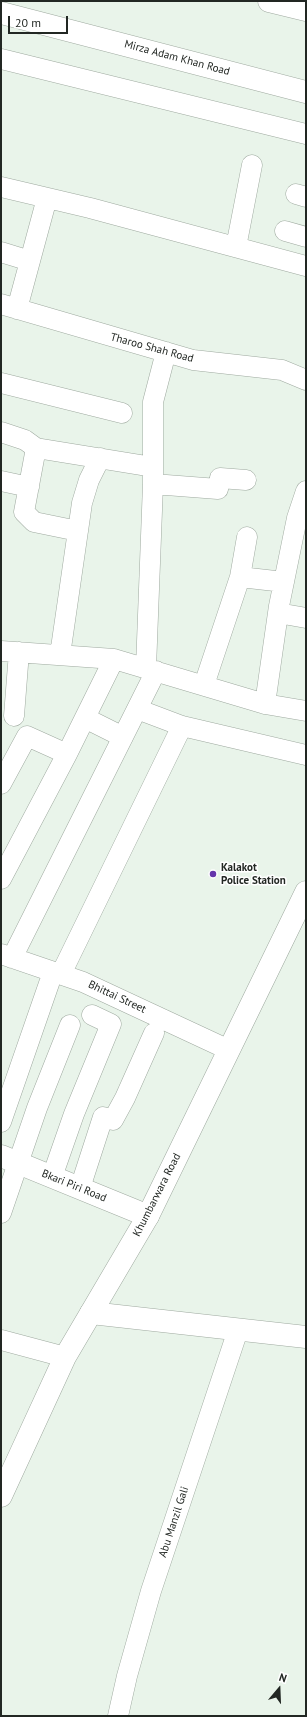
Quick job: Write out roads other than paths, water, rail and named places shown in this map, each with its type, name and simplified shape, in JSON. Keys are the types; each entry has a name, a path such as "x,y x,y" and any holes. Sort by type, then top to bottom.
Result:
{"main road":[{"path":"269,1 306,10"},
{"name":"Mirza Adam Khan Road","path":"1,12 306,92"},
{"name":"Khumbarwara Road","path":"1,1496 65,1358 148,1216 306,892"},
{"name":"Bkari Piri Road","path":"10,1160 148,1216"},
{"path":"91,1313 306,1337"}],"street":[{"path":"1,58 306,134"},
{"path":"236,247 252,165"},
{"path":"1,187 306,266"},
{"path":"9,307 30,261 47,198"},
{"path":"285,231 306,236"},
{"path":"1,252 30,261"},
{"name":"Tharoo Shah Road","path":"9,307 193,360 282,370 306,380"},
{"path":"7,956 123,737 137,709 151,670 153,402 166,352"},
{"path":"1,383 122,413"},
{"path":"1,432 25,440 36,448 100,458 153,476 218,489 220,478 246,480"},
{"path":"36,448 24,512 34,522 78,531"},
{"path":"60,655 82,503 89,480 100,458"},
{"path":"1,481 28,487"},
{"path":"265,704 284,582 298,559 297,518 306,491"},
{"path":"204,685 240,577 247,536"},
{"path":"240,577 284,582"},
{"path":"278,613 306,618"},
{"path":"14,716 10,651 114,659 265,704 306,711"},
{"path":"1,879 68,754 114,659"},
{"path":"137,709 182,726 306,755"},
{"path":"85,718 123,737"},
{"path":"1,1122 57,973 182,726"},
{"path":"1,784 27,736 68,754"},
{"name":"Bhittai Street","path":"7,956 84,982 229,1050"},
{"path":"52,1177 74,1114 111,1024 92,1015"},
{"path":"1,1212 10,1160 37,1108 70,1025"},
{"path":"80,1188 103,1117 113,1120 125,1098 154,1033"},
{"name":"Abu Manzil Gali","path":"118,1716 127,1676 151,1591 238,1330"},
{"path":"1,1340 65,1358"}],"place":[{"name":"Kalakot Police Station","path":"213,874"}]}
